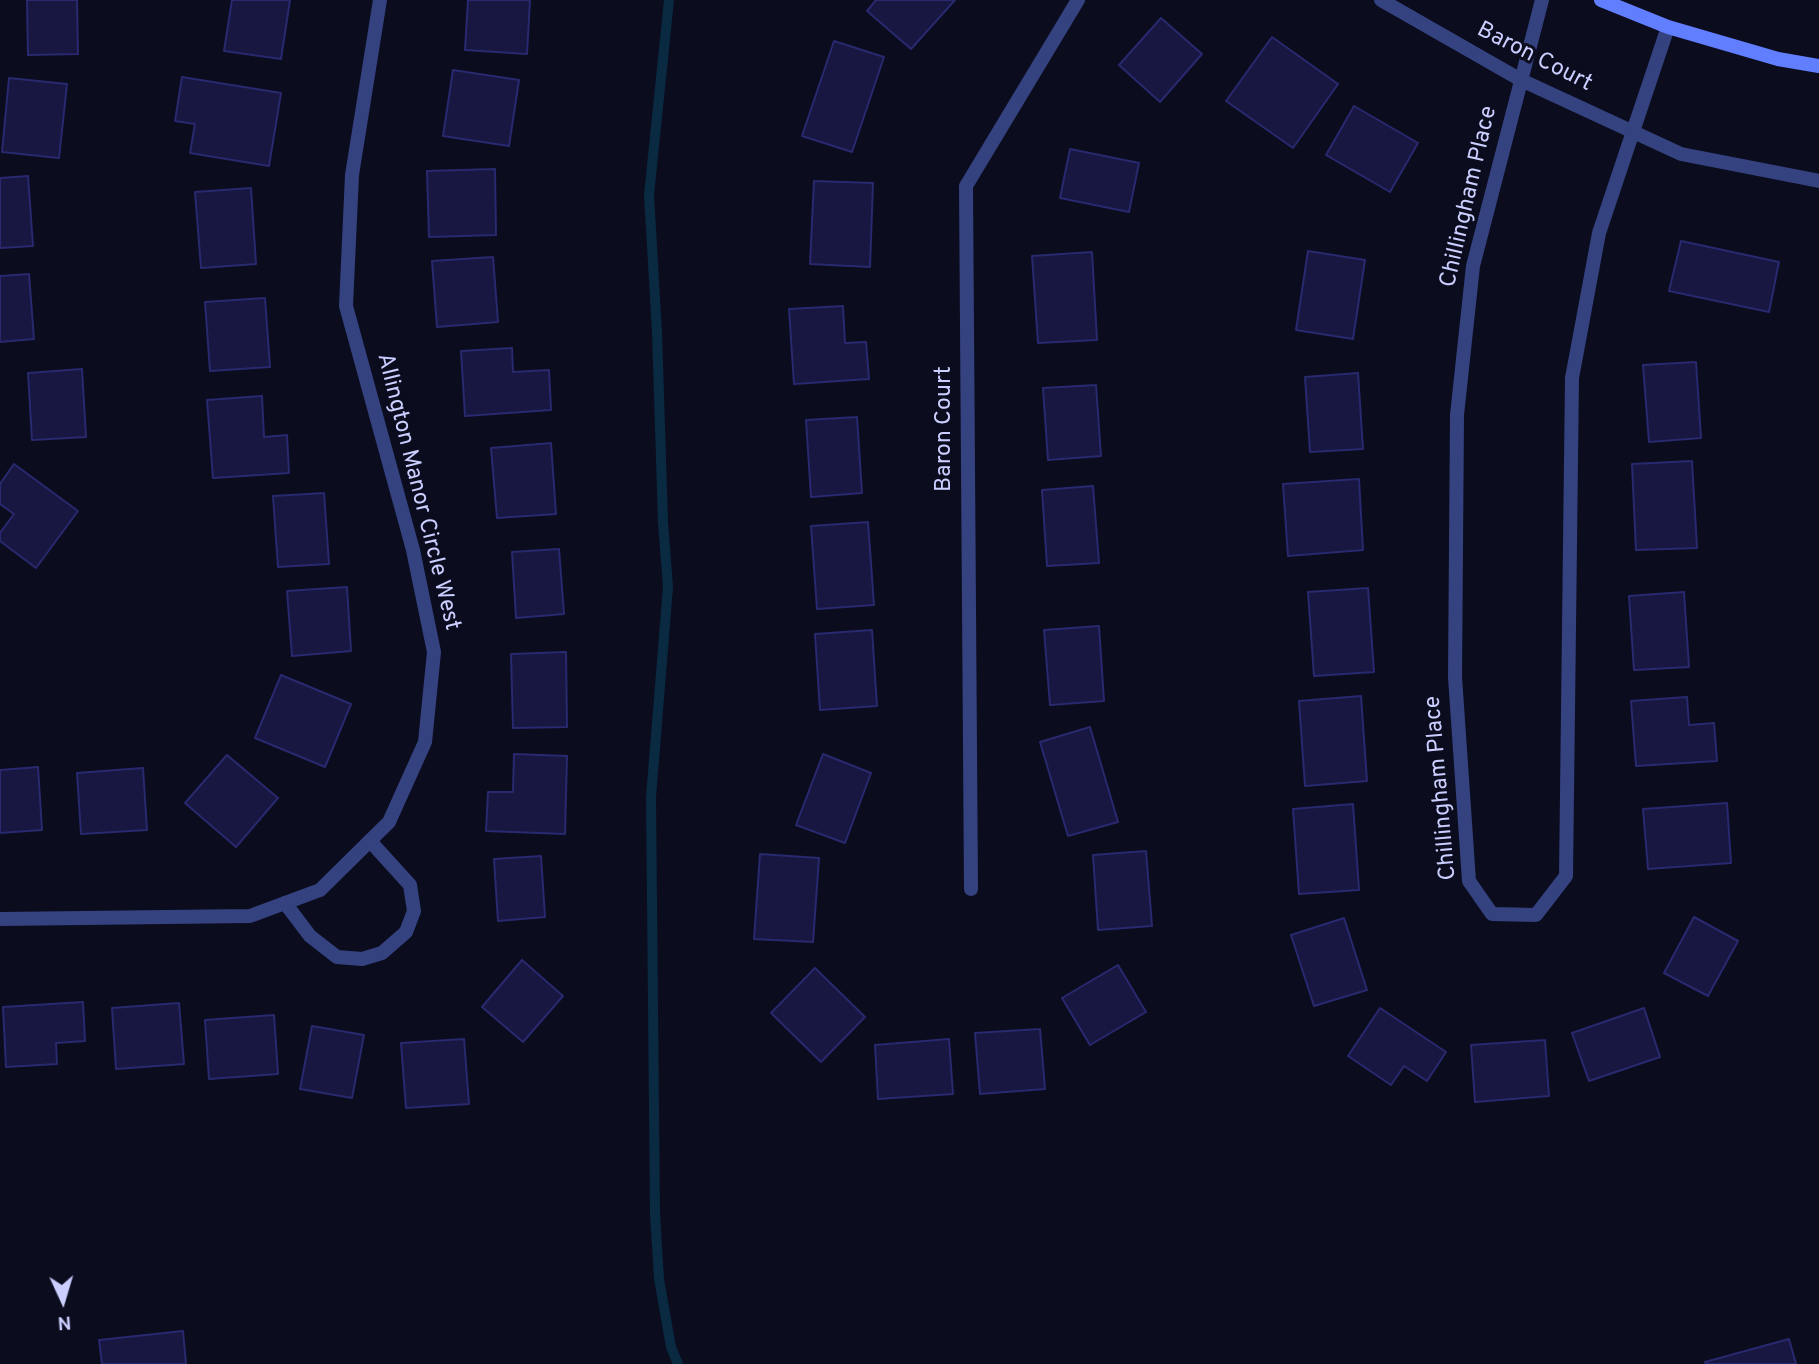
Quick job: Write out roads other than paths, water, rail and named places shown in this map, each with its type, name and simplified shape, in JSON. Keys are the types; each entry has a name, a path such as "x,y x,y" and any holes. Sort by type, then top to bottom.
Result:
{"street":[{"name":"Allington Manor Circle West","path":"0,919 250,916 320,890 388,822 425,742 434,652 413,550 346,306 352,176 380,0"},
{"name":"Baron Court","path":"971,889 965,186 1078,0"},
{"name":"Baron Court","path":"1381,0 1521,80 1681,154 1819,181"},
{"name":"Chillingham Place","path":"1542,0 1473,265 1457,415 1455,677 1461,772 1469,881 1492,914 1536,915 1566,876 1572,378 1599,233 1668,27"},
{"path":"1601,0 1668,27 1778,59 1819,66"},
{"path":"285,903 310,936 338,957 362,959 382,953 406,932 414,911 410,885 370,841"}],"waterway":[{"path":"669,0 649,195 668,587 651,797 655,1214 659,1279 671,1347 678,1364"}]}
